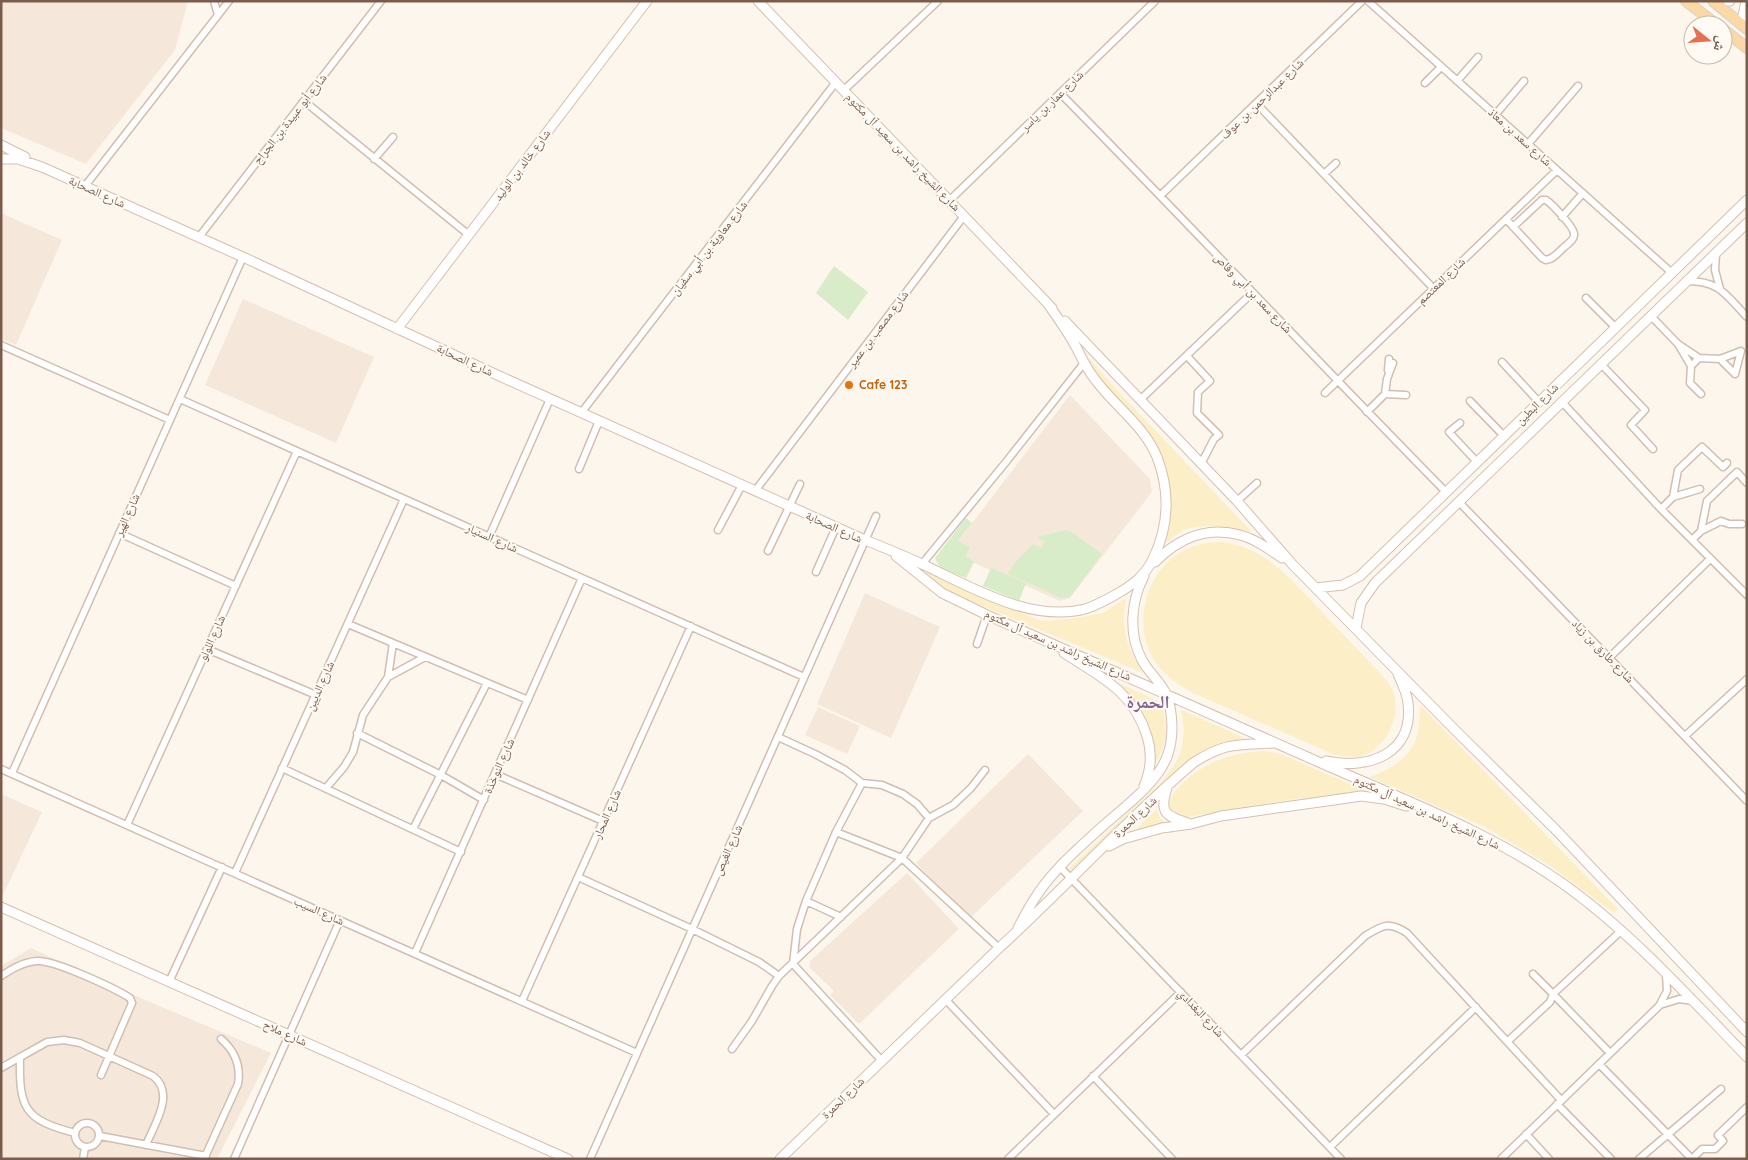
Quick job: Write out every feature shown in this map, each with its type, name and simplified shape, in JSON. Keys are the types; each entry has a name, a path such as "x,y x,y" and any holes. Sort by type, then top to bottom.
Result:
{"main road":[{"path":"1686,1 1704,15"},
{"path":"1713,1 1747,29"},
{"path":"1733,37 1747,48"}],"street":[{"path":"214,1 218,15"},
{"path":"85,186 229,1"},
{"name":"شارع أبو عبيدة بن الجراح","path":"199,237 381,1"},
{"name":"شارع خالد بن الوليد","path":"397,329 647,1"},
{"name":"شارع الشيخ راشد بن سعيد آل مكتوم","path":"758,1 1141,399 1237,501 1293,565 1563,836 1747,1032"},
{"path":"844,90 938,1"},
{"name":"شارع عمار بن ياسر","path":"950,200 1155,1"},
{"name":"شارع عبدالرحمن بن عوف","path":"1161,195 1362,1"},
{"name":"شارع سعد بن معاذ","path":"1368,1 1672,273"},
{"path":"1746,1 1743,16 1747,25"},
{"path":"1457,81 1478,57"},
{"path":"1425,83 1441,66"},
{"path":"1495,115 1524,81"},
{"name":"شارع معاوية بن أبي سفيان","path":"581,413 836,82"},
{"path":"1528,144 1578,86"},
{"name":"شارع سعد بن أبي وقاص","path":"1060,93 1161,195 1366,412 1446,492"},
{"path":"304,101 468,235"},
{"path":"1257,104 1433,288"},
{"path":"374,158 393,137"},
{"name":"شارع الصحابة","path":"1,145 34,161 42,167"},
{"name":"شارع الصحابة","path":"1,159 18,159 42,167 243,257 550,399 890,550"},
{"path":"1324,174 1336,163"},
{"name":"شارع المعتصم","path":"1325,393 1557,170"},
{"path":"1562,217 1583,192"},
{"path":"1506,219 1513,227 1542,258 1546,260 1552,259 1575,235 1574,231 1546,200 1542,200 1513,227"},
{"name":"شارع البطين","path":"1316,588 1343,585 1360,576 1747,200"},
{"name":"شارع مصعب بن عمير","path":"755,491 964,216"},
{"name":"شارع البطين","path":"1356,628 1358,611 1370,589 1747,223"},
{"path":"1716,253 1715,270 1720,289"},
{"name":"شارع الهير","path":"12,773 243,257"},
{"path":"1687,281 1707,283 1720,289 1747,316"},
{"path":"1141,399 1252,292"},
{"path":"1586,298 1616,328 1614,341 1617,349"},
{"name":"شارع الشيخ راشد بن سعيد آل مكتوم","path":"890,550 970,587 1028,608 1045,611 1085,609 1131,586 1149,568 1162,538 1166,521 1167,502 1164,478 1157,456 1148,439 1094,379 1066,330 1048,304"},
{"path":"1650,316 1678,344 1699,358 1720,359 1744,349"},
{"path":"1678,344 1690,366 1690,383 1701,394"},
{"path":"1,345 170,420"},
{"path":"1720,359 1735,374 1744,349"},
{"path":"922,564 1084,363 1083,355 1085,352 1096,353"},
{"path":"1187,356 1210,381 1198,392 1197,413 1218,435 1201,464"},
{"path":"1690,366 1699,358"},
{"path":"1366,412 1385,394 1391,361"},
{"path":"1502,362 1539,402"},
{"path":"1602,364 1645,410 1631,425 1653,449"},
{"path":"1385,394 1406,395"},
{"name":"شارع السنيار","path":"180,399 804,677"},
{"path":"489,537 550,399"},
{"path":"1470,401 1504,436"},
{"path":"1562,402 1661,509 1747,595"},
{"path":"579,469 599,421"},
{"path":"1460,423 1449,432 1477,462"},
{"path":"1673,497 1678,470 1702,446 1723,467 1727,463"},
{"name":"شارع اللولو","path":"127,825 297,451"},
{"path":"1701,531 1707,501 1736,472 1747,483"},
{"path":"1237,501 1257,483"},
{"path":"768,551 800,484"},
{"path":"718,530 742,485"},
{"path":"1661,509 1673,497 1700,489"},
{"name":"شارع الديين","path":"235,873 404,499"},
{"name":"شارع طارق بن زياد","path":"1459,502 1747,801"},
{"name":"شارع الغيص","path":"590,1159 876,516"},
{"path":"1692,540 1701,531 1721,521 1729,524 1742,524"},
{"path":"816,572 836,527"},
{"path":"119,533 236,586"},
{"path":"1166,693 1141,660 1135,641 1132,621 1134,600 1149,568 1168,548 1184,539 1204,533 1241,535 1260,544 1293,565"},
{"name":"شارع الشيخ راشد بن سعيد آل مكتوم","path":"890,550 942,593 987,615 1311,758 1484,837 1534,864 1597,909 1622,930 1747,1057"},
{"path":"1610,657 1710,559"},
{"name":"شارع النوخذة","path":"415,953 582,578"},
{"path":"977,644 987,615"},
{"path":"348,624 528,700"},
{"name":"شارع المحار","path":"522,1001 691,626"},
{"path":"1040,638 1112,684 1132,703 1143,722 1149,743 1150,761 1147,778 1141,791"},
{"path":"326,788 344,767 353,752 363,715 388,677 393,643"},
{"path":"208,648 316,695"},
{"path":"388,677 425,657"},
{"path":"1311,758 1338,764 1370,762 1386,755 1397,744 1405,732 1408,702 1397,671"},
{"path":"1685,736 1747,679"},
{"path":"413,829 487,683"},
{"name":"شارع الحمرة","path":"1014,935 1037,895 1060,867 1141,791 1161,769 1171,742 1171,712 1166,693"},
{"path":"357,733 441,775 484,800"},
{"path":"778,737 845,770 862,783 882,785 903,794 917,804 929,818"},
{"name":"شارع الحمرة","path":"780,1159 1100,850 1193,763 1210,752 1226,746 1242,743 1277,743"},
{"name":"شارع السيب","path":"1,768 637,1053"},
{"path":"282,768 461,852"},
{"path":"732,1049 752,1021 779,976 902,858 929,818 953,805 971,788 985,770"},
{"path":"495,774 603,822"},
{"path":"862,783 836,832 806,901 797,929 793,964 882,1061"},
{"path":"1168,785 1163,806 1165,813 1173,819 1191,824"},
{"path":"1100,850 1123,838 1136,834 1191,824 1221,816 1361,796 1384,799 1434,814"},
{"path":"836,832 902,858 999,948"},
{"path":"169,982 222,867"},
{"name":"شارع البغدادي","path":"1060,867 1341,1159"},
{"path":"578,877 692,929 758,962 779,976"},
{"path":"806,901 841,917"},
{"name":"شارع ملاح","path":"1,907 568,1159"},
{"path":"234,1159 340,920"},
{"path":"1241,1055 1365,936 1379,927 1388,925 1397,927 1408,934 1508,1041 1610,1159"},
{"path":"1508,1041 1550,1002 1553,994 1622,930"},
{"path":"1,976 23,964 36,961 49,962 129,996 132,1003 101,1075"},
{"path":"1533,974 1610,1053"},
{"path":"1659,1006 1666,990 1666,974"},
{"path":"1008,1159 1181,992"},
{"path":"946,1000 1054,1114"},
{"path":"1500,1159 1659,1006 1672,1000 1693,1001"},
{"path":"1330,1147 1476,1007"},
{"path":"1736,1021 1747,1022"},
{"path":"100,1136 205,1157 237,1091 239,1078 236,1059 230,1048 221,1039"},
{"path":"1,1068 47,1042 64,1040 75,1041 154,1076 164,1089 164,1102 146,1145"},
{"path":"20,1057 21,1094 27,1108 45,1124 75,1133"},
{"path":"1599,1064 1692,1159 1702,1149 1714,1149 1723,1141 1718,1135 1745,1112"},
{"path":"1093,1076 1172,1159"},
{"path":"1639,1159 1721,1089"},
{"path":"89,1122 97,1127 100,1136 95,1145 85,1147 77,1142 75,1133 80,1125 89,1122"},
{"path":"1526,1134 1549,1159"},
{"path":"83,1159 85,1147"}],"shaded area":[{"path":"1,1 188,1 175,50 86,164 1,128"},
{"path":"1,213 62,240 16,345 1,339"},
{"path":"243,299 374,357 336,443 205,385"},
{"path":"1070,395 1150,479 1152,492 1070,598 1060,601 950,552"},
{"path":"865,593 940,627 891,738 817,704"},
{"path":"818,707 860,726 847,754 805,735"},
{"path":"1028,754 1083,811 969,919 916,863"},
{"path":"1,794 42,812 3,895 1,894"},
{"path":"907,873 959,929 859,1024 830,995 834,991 809,967 810,961"},
{"path":"31,948 136,996 271,1053 217,1159 1,1159 1,966"}],"green space":[{"path":"834,266 868,292 848,320 816,293"},
{"path":"966,518 972,523 958,541 970,547 966,556 974,562 966,578 943,569 935,558"},
{"path":"1066,530 1102,554 1070,597 1061,598 1008,574 1016,561 1033,544 1041,548 1045,542 1037,537"},
{"path":"991,568 1026,583 1019,601 983,586"}],"sand":[{"path":"1090,359 1114,387 1253,533 1208,526 1190,528 1182,531 1166,543 1171,514 1170,487 1162,463 1086,363"},
{"path":"1223,542 1253,551 1289,577 1389,684 1395,699 1395,716 1388,733 1377,747 1362,756 1335,755 1193,693 1169,677 1159,667 1151,655 1143,624 1144,608 1148,593 1155,579 1164,566 1175,556 1189,548 1206,543"},
{"path":"925,572 1043,621 1077,618 1103,613 1126,598 1124,619 1126,638 1133,655 1144,673 944,590"},
{"path":"1119,683 1162,703 1166,723 1164,746 1150,771 1152,744 1148,722 1137,703"},
{"path":"1420,705 1618,909 1614,913 1552,867 1485,827 1370,777 1394,765 1410,751 1418,732"},
{"path":"1181,710 1245,738 1227,742 1209,750 1073,873 1069,868 1160,783 1175,764 1181,751 1184,731"},
{"path":"1263,751 1278,753 1369,792 1314,800 1301,798 1188,817 1178,817 1168,809 1175,792 1201,769 1230,756"},
{"path":"1157,809 1160,819 1166,823 1136,829"}],"place":[{"name":"Cafe 123","path":"849,385"}],"district":[{"name":"الحمرة","path":"1148,702"}]}
